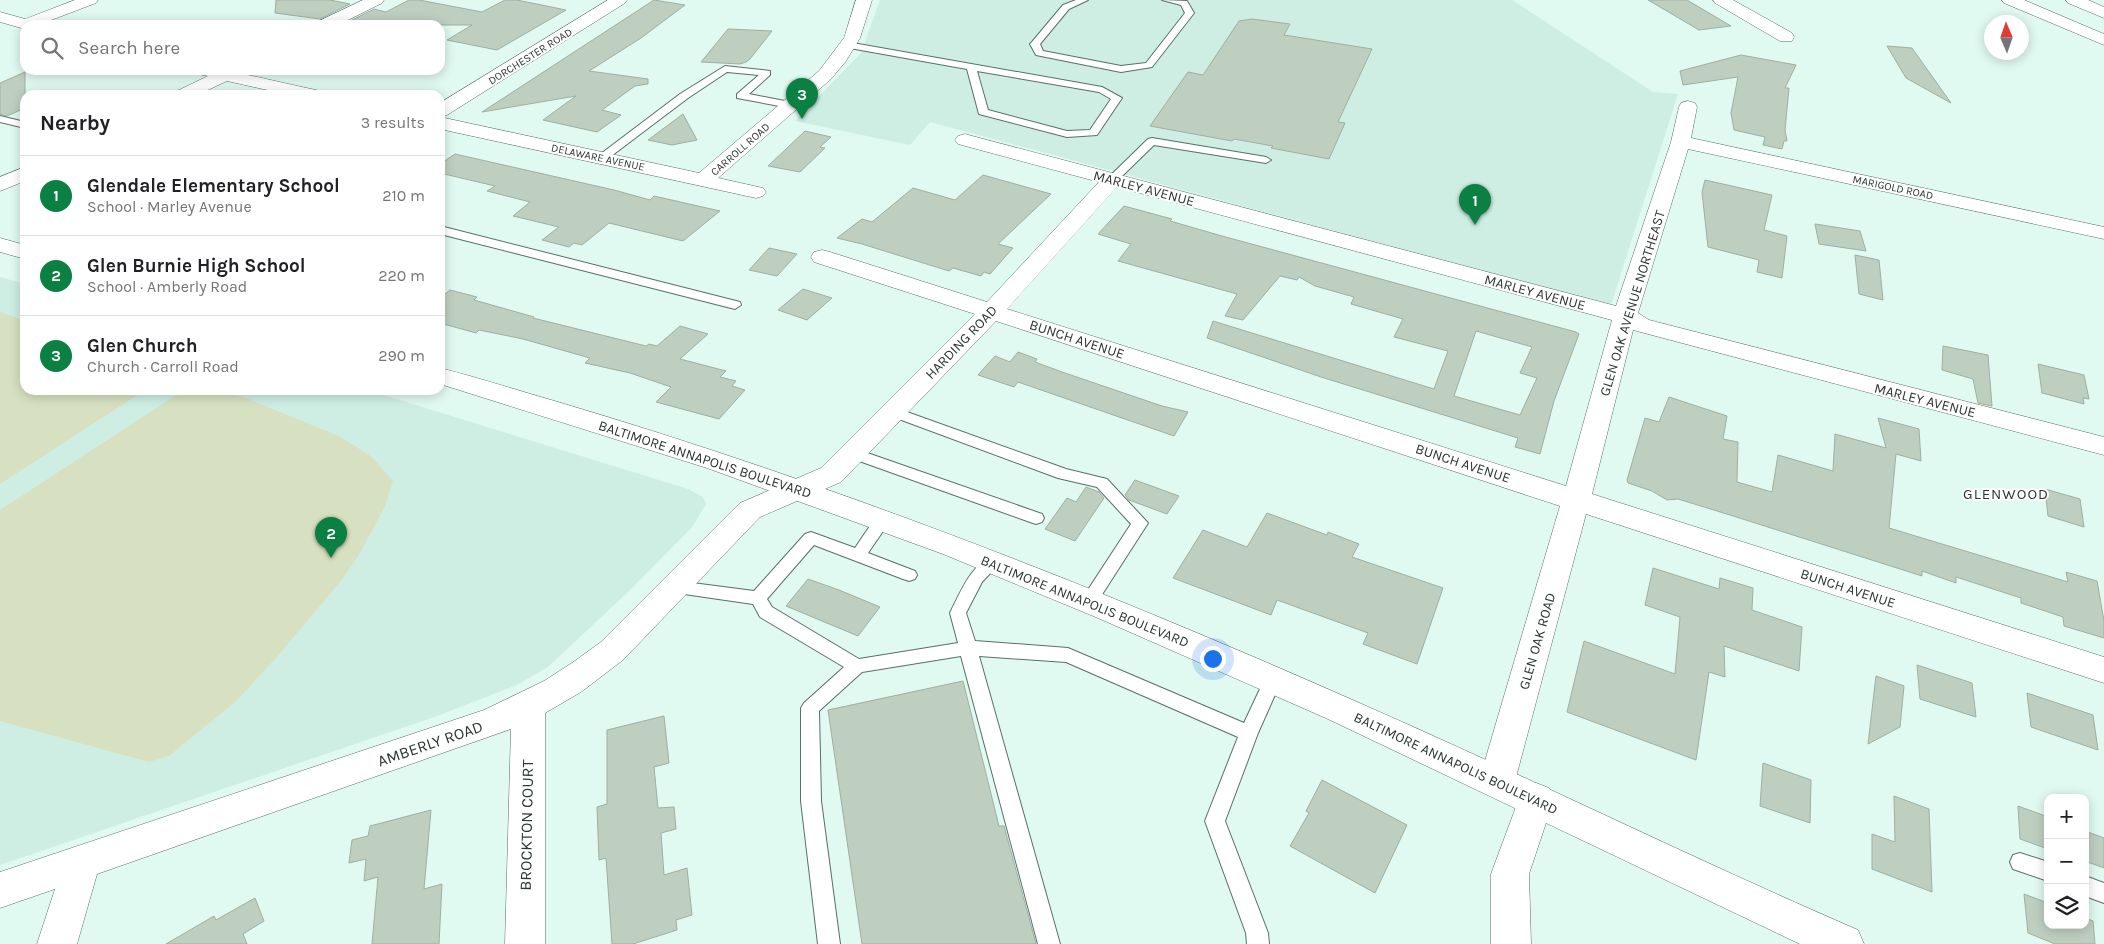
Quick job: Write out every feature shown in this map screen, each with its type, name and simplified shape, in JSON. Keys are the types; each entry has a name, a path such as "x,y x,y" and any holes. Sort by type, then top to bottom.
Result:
{"main road":[{"path":"38,20 90,0"},
{"path":"335,20 376,0"},
{"name":"DORCHESTER ROAD","path":"445,108 619,0"},
{"name":"CARROLL ROAD","path":"704,180 825,74 847,45 864,0"},
{"path":"1721,0 1786,37"},
{"path":"2010,0 2104,40"},
{"path":"2074,0 2104,13"},
{"path":"2079,0 2104,9"},
{"path":"0,17 20,22"},
{"path":"2070,25 2089,41 2104,48"},
{"path":"193,90 223,75"},
{"path":"240,75 296,90"},
{"name":"GLEN OAK AVENUE NORTHEAST","path":"1576,500 1625,316 1681,142 1688,107"},
{"name":"DELAWARE AVENUE","path":"445,124 756,192"},
{"name":"MARLEY AVENUE","path":"965,140 1625,316 1641,325 2104,446"},
{"name":"MARIGOLD ROAD","path":"1681,142 2104,233"},
{"path":"0,185 20,175"},
{"name":"HARDING ROAD","path":"798,489 831,475 992,311 1113,179"},
{"path":"0,244 20,250"},
{"name":"BUNCH AVENUE","path":"822,256 2104,670"},
{"name":"BALTIMORE ANNAPOLIS BOULEVARD","path":"445,378 626,432 798,489 992,563 1273,680 1498,781 1698,878 1844,944"},
{"name":"AMBERLY ROAD","path":"0,890 461,732 528,707 588,671 612,651 750,510 798,489"},
{"name":"GLEN OAK ROAD","path":"1498,781 1576,500"},
{"name":"BROCKTON COURT","path":"525,944 528,707"},
{"path":"1511,944 1510,874 1536,799"},
{"path":"57,944 82,861"}],"lane":[{"path":"1084,0 1066,7 1036,44 1040,53 1121,69 1149,65 1190,13 1184,4 1166,0"},
{"path":"847,45 1102,90 1117,98 1093,133 1067,134 983,112 971,67"},
{"path":"602,158 684,96 725,69 767,73 741,96 790,105"},
{"path":"0,119 20,124"},
{"path":"1113,179 1152,141 1266,160"},
{"path":"445,231 734,305"},
{"path":"893,412 1063,474 1102,483 1140,523 1088,602"},
{"path":"853,453 1036,518"},
{"path":"858,555 882,521"},
{"path":"758,598 812,538 909,575"},
{"path":"992,563 976,578 958,613 1049,944"},
{"path":"676,587 758,598"},
{"path":"758,598 766,612 857,666"},
{"path":"829,944 811,801 810,708 857,666 968,648 1068,655 1249,733"},
{"path":"1258,944 1257,933 1215,821 1249,733 1273,680"},
{"path":"2020,862 2044,871"},
{"path":"2089,887 2104,893"}],"shaded area":[{"path":"880,0 1512,0 1653,92 1678,94 1611,305 930,122 910,145 795,121 861,53"},
{"path":"0,277 20,283 20,395 383,395 688,489 703,497 706,504 693,526 630,590 548,667 517,685 437,716 0,865"},
{"path":"0,312 20,319 20,395 137,395 0,484"},
{"path":"176,395 236,395 243,397 339,436 372,457 393,481 385,506 359,555 341,581 275,659 236,701 169,756 149,762 0,721 0,510"}],"building":[{"path":"276,0 330,0 350,4 320,19 275,13"},
{"path":"409,0 419,0 482,12 505,0 517,0 566,10 497,50 447,40 472,25 445,25 445,20 352,20 374,9 386,12"},
{"path":"654,0 685,5 641,38 589,71 648,79 648,84 635,86 602,110 621,115 597,132 543,120 576,96 482,112"},
{"path":"1648,0 1687,0 1731,26 1699,30"},
{"path":"1252,19 1290,24 1284,35 1372,49 1338,122 1345,123 1329,159 1271,148 1273,146 1234,139 1232,141 1150,126 1188,72 1203,75 1239,21"},
{"path":"728,29 772,31 746,62 740,64 701,62"},
{"path":"1887,46 1912,48 1951,103 1906,78"},
{"path":"1741,55 1796,65 1785,88 1789,88 1785,130 1787,141 1784,141 1782,149 1763,145 1765,137 1734,130 1731,113 1738,77 1683,85 1680,71"},
{"path":"20,74 25,75 25,90 20,90 20,110 7,116 0,114 0,83"},
{"path":"683,114 697,140 672,145 648,140"},
{"path":"805,131 831,137 820,147 825,148 800,172 768,166"},
{"path":"455,154 650,200 654,196 720,211 683,241 609,223 582,245 574,243 569,247 542,240 559,227 513,216 530,202 487,191 495,186 445,174 445,161"},
{"path":"983,175 1051,194 998,244 1013,248 990,274 984,272 981,276 953,268 949,271 837,238 862,219 872,222 913,188 955,200"},
{"path":"1705,180 1772,195 1764,230 1787,236 1782,278 1757,272 1759,260 1708,247 1702,192"},
{"path":"1124,206 1172,219 1170,221 1222,236 1576,332 1579,334 1554,401 1540,454 1515,447 1518,438 1321,377 1207,338 1213,321 1434,389 1448,351 1394,337 1403,319 1351,304 1354,297 1315,286 1299,277 1297,280 1280,276 1243,320 1225,316 1237,294 1118,261 1131,244 1098,234","holes":["1476,331 1532,347 1520,373 1537,378 1520,415 1454,396"]},
{"path":"1815,224 1860,231 1866,251 1819,244"},
{"path":"769,248 797,254 777,276 749,270"},
{"path":"1855,255 1879,260 1883,300 1859,294"},
{"path":"803,289 832,298 807,320 778,310"},
{"path":"450,290 477,297 474,300 533,318 646,346 649,344 657,346 680,326 708,334 680,359 726,371 720,377 736,381 732,386 745,390 719,419 656,402 671,387 630,373 585,363 590,358 523,339 479,330 476,333 445,324 445,294"},
{"path":"1943,346 1988,355 1992,406 1978,403 1973,379 1942,370"},
{"path":"1018,352 1037,359 1035,362 1062,372 1162,406 1188,412 1174,436 1018,382 1014,387 978,375 995,356 1010,362"},
{"path":"2038,364 2084,375 2089,399 2083,398 2084,404 2042,393"},
{"path":"1669,397 1727,416 1723,439 1738,442 1737,482 1772,492 1778,455 1833,471 1835,434 1886,448 1878,418 1919,429 1921,461 1896,454 1889,528 2068,582 2066,572 2097,581 2104,621 2104,638 2064,626 2063,617 2021,603 2021,598 1956,577 1956,583 1922,571 1922,576 1678,499 1667,500 1652,491 1628,483 1627,480 1645,418 1659,422"},
{"path":"1135,480 1179,496 1167,514 1129,500 1125,495"},
{"path":"1086,487 1099,492 1104,498 1075,541 1045,529 1067,498 1076,502"},
{"path":"2045,489 2080,499 2084,527 2048,516"},
{"path":"1267,513 1327,535 1328,532 1359,544 1352,557 1443,588 1417,664 1363,644 1368,633 1277,600 1271,615 1173,578 1203,530 1247,547"},
{"path":"1653,568 1719,589 1720,578 1753,588 1752,610 1802,627 1799,671 1724,646 1725,677 1709,672 1696,760 1567,712 1584,641 1675,674 1680,617 1645,605"},
{"path":"808,579 880,607 858,636 786,606"},
{"path":"1917,665 1972,683 1976,717 1920,699"},
{"path":"1876,676 1904,686 1900,727 1868,744"},
{"path":"963,681 999,826 1004,826 1036,944 862,944 828,710"},
{"path":"2027,693 2093,715 2098,750 2031,727"},
{"path":"664,716 669,763 654,767 658,808 674,807 676,829 661,833 664,875 687,868 692,915 676,920 677,930 633,944 612,944 606,858 599,860 597,807 607,804 607,730"},
{"path":"1763,763 1811,780 1810,823 1760,806"},
{"path":"1322,780 1407,825 1375,893 1290,846 1309,813 1306,811"},
{"path":"1894,796 1929,809 1932,892 1872,869 1872,834 1895,842"},
{"path":"2018,806 2044,816 2044,848 2020,839"},
{"path":"431,810 424,889 442,884 439,944 372,944 378,877 364,881 366,859 349,863 352,840 368,836 370,826"},
{"path":"2089,832 2104,838 2104,868 2089,862"},
{"path":"2024,894 2044,902 2044,929 2089,929 2089,920 2093,921 2095,944 2055,944 2028,933"},
{"path":"255,898 264,921 243,934 247,944 166,944 214,916 216,920"}],"place":[{"name":"Glen Church","path":"802,119"},
{"name":"Glendale Elementary School","path":"1475,225"},
{"name":"Glen Burnie High School","path":"331,558"}],"district":[{"name":"GLENWOOD","path":"2006,494"}]}
